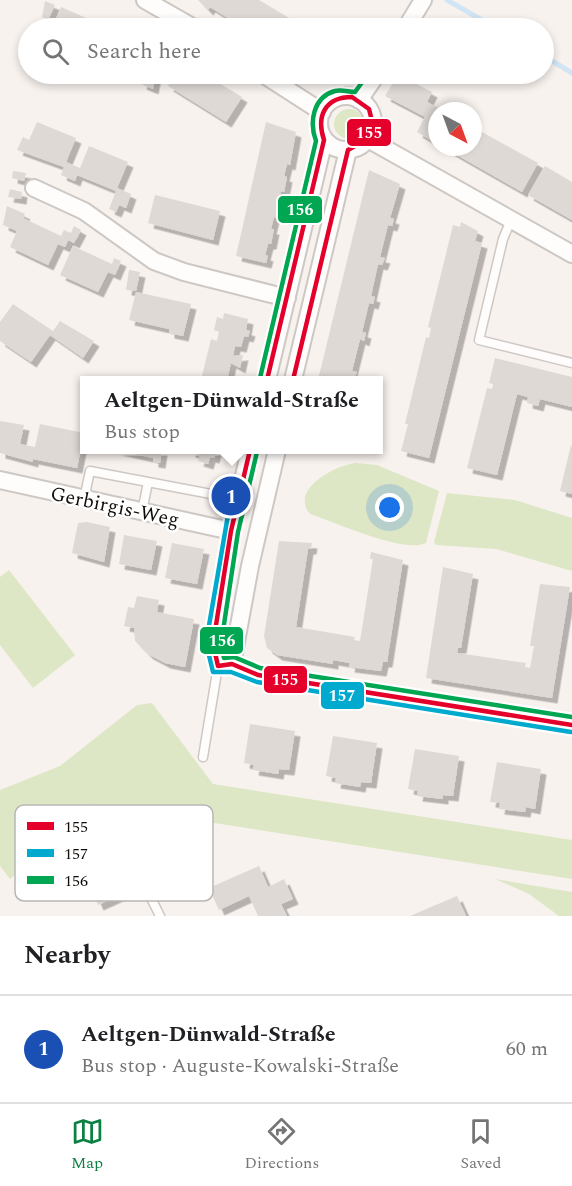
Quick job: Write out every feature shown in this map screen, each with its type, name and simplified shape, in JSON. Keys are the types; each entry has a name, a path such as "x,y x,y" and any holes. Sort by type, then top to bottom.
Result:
{"street":[{"path":"145,0 176,18"},
{"path":"412,18 423,0"},
{"path":"279,84 322,112"},
{"path":"359,100 370,84"},
{"path":"268,376 324,140 319,123 322,112 338,98 359,100 368,107 373,129 369,139 359,147 348,150 337,149 324,140"},
{"path":"369,139 572,254"},
{"path":"294,376 348,150"},
{"path":"34,188 84,211 154,261 184,272 287,298"},
{"path":"249,454 231,531 213,644 225,665 258,675 572,725"},
{"path":"225,665 276,454"},
{"name":"Gerbirgis-Weg","path":"0,480 231,531"}],"lane":[{"path":"511,220 503,239 479,340 572,363"},
{"path":"84,500 90,471 211,494"},
{"path":"142,512 148,483"},
{"path":"203,757 225,665"},
{"path":"153,901 160,916"}],"green space":[{"path":"349,109 355,110 363,118 363,130 355,138 349,139 343,138 335,130 334,124 335,118 343,110"},
{"path":"356,463 377,465 439,491 426,543 416,545 386,541 310,514 305,505 310,487 327,473"},
{"path":"447,493 515,500 572,518 572,571 496,549 436,545 434,542"},
{"path":"9,570 75,655 33,688 0,645 0,577"},
{"path":"152,703 213,784 572,840 572,879 213,823 213,805 93,804 15,805 15,874 10,879 0,866 0,790 60,766 137,705"},
{"path":"495,879 572,892 572,916 559,916 529,894"}],"building":[{"path":"198,0 259,0 289,18 228,18 210,7 208,10"},
{"path":"45,1 55,5 49,18 42,17"},
{"path":"61,7 86,18 56,18"},
{"path":"141,84 154,84 153,89"},
{"path":"169,84 221,84 242,97 226,122 168,86"},
{"path":"392,84 417,84 432,92 427,102 428,139 417,132 425,117 385,96"},
{"path":"37,122 76,138 66,162 80,168 89,146 128,162 117,188 131,194 126,208 119,205 116,212 109,209 116,191 77,175 75,181 61,175 64,167 17,150 23,137 29,140"},
{"path":"266,122 296,132 290,165 287,164 284,176 287,177 284,192 281,191 278,202 281,203 271,229 274,229 271,244 268,244 265,255 268,256 266,263 236,256"},
{"path":"482,132 538,163 522,192 459,156 482,156"},
{"path":"545,166 572,182 572,220 528,195"},
{"path":"369,170 400,184 390,218 394,219 392,226 388,225 380,257 385,258 382,265 378,264 371,296 375,297 373,304 369,303 362,332 366,333 364,341 360,339 352,371 357,372 355,376 319,376"},
{"path":"13,171 26,173 24,181 12,178"},
{"path":"10,189 22,192 21,199 8,197"},
{"path":"155,195 220,211 213,240 148,223"},
{"path":"7,206 25,214 23,218 61,236 64,230 71,233 74,226 81,230 74,243 68,240 65,247 58,244 48,265 10,247 17,231 3,225"},
{"path":"461,222 478,231 475,241 482,243 429,458 401,451 408,424 405,424 426,337 429,338 431,328 428,327 453,225 460,227"},
{"path":"73,246 112,264 114,258 121,261 115,275 108,272 98,292 60,275"},
{"path":"129,270 140,272 136,291 126,290"},
{"path":"136,292 191,304 183,336 169,333 169,329 129,320"},
{"path":"13,304 53,331 60,321 94,341 83,358 50,335 31,362 0,341 0,322"},
{"path":"224,313 248,319 246,330 250,331 248,337 244,336 241,347 235,346 233,356 243,355 240,368 231,363 228,376 202,376 211,339 217,341 219,332 214,330 217,317 223,319"},
{"path":"495,358 572,377 572,407 540,399 538,406 527,403 528,397 517,394 497,475 467,468 487,388 492,389 493,384 489,383"},
{"path":"0,421 24,425 20,444 35,447 40,424 80,432 77,468 33,459 33,462 0,453"},
{"path":"572,446 572,494 560,491"},
{"path":"134,454 161,454 160,463 153,462 153,458"},
{"path":"197,454 215,454 214,458 210,457 208,464 198,461 200,455"},
{"path":"87,522 110,527 104,562 72,553 78,523"},
{"path":"124,535 157,541 151,570 119,564"},
{"path":"279,541 312,543 311,549 308,549 296,627 355,637 354,640 360,641 373,559 370,559 371,552 403,560 387,662 383,662 381,671 349,667 350,663 333,660 333,664 277,655 267,648 264,636"},
{"path":"172,543 204,549 197,584 165,578"},
{"path":"443,567 473,574 461,648 458,648 457,653 526,663 525,667 530,668 534,646 530,646 540,584 570,587 552,698 426,678"},
{"path":"137,596 159,600 157,612 194,619 185,667 165,663 148,654 135,641 134,628 124,626 128,607 134,608"},
{"path":"250,724 295,731 289,770 279,769 278,774 253,770 254,765 244,763"},
{"path":"333,736 377,743 371,783 361,782 360,787 335,783 336,778 326,776"},
{"path":"415,749 459,756 453,796 443,795 443,799 417,796 418,791 408,789"},
{"path":"497,762 541,769 535,809 526,807 525,812 499,809 500,803 490,802"},
{"path":"259,866 268,887 284,879 293,899 281,904 287,916 258,916 249,896 219,910 213,897 213,886"},
{"path":"457,896 466,916 410,916"}],"waterway":[{"path":"447,0 478,18"},
{"path":"554,62 572,73"}],"transit line":[{"name":"156","path":"260,376 316,141 313,118 317,104 328,94 337,90 355,92 361,84"},
{"name":"155","path":"268,376 324,140 322,116 329,104 335,100 352,97 369,109 373,125 365,140 348,150 294,376"},
{"name":"155","path":"249,454 231,531 213,644 218,666 232,664 258,675 572,725"},
{"name":"156","path":"257,454 238,532 221,644 224,658 234,657 260,668 572,717"},
{"name":"157","path":"233,486 206,643 213,672 231,672 257,682 571,732"}],"place":[{"name":"Aeltgen-Dünwald-Straße","path":"231,496"}]}
